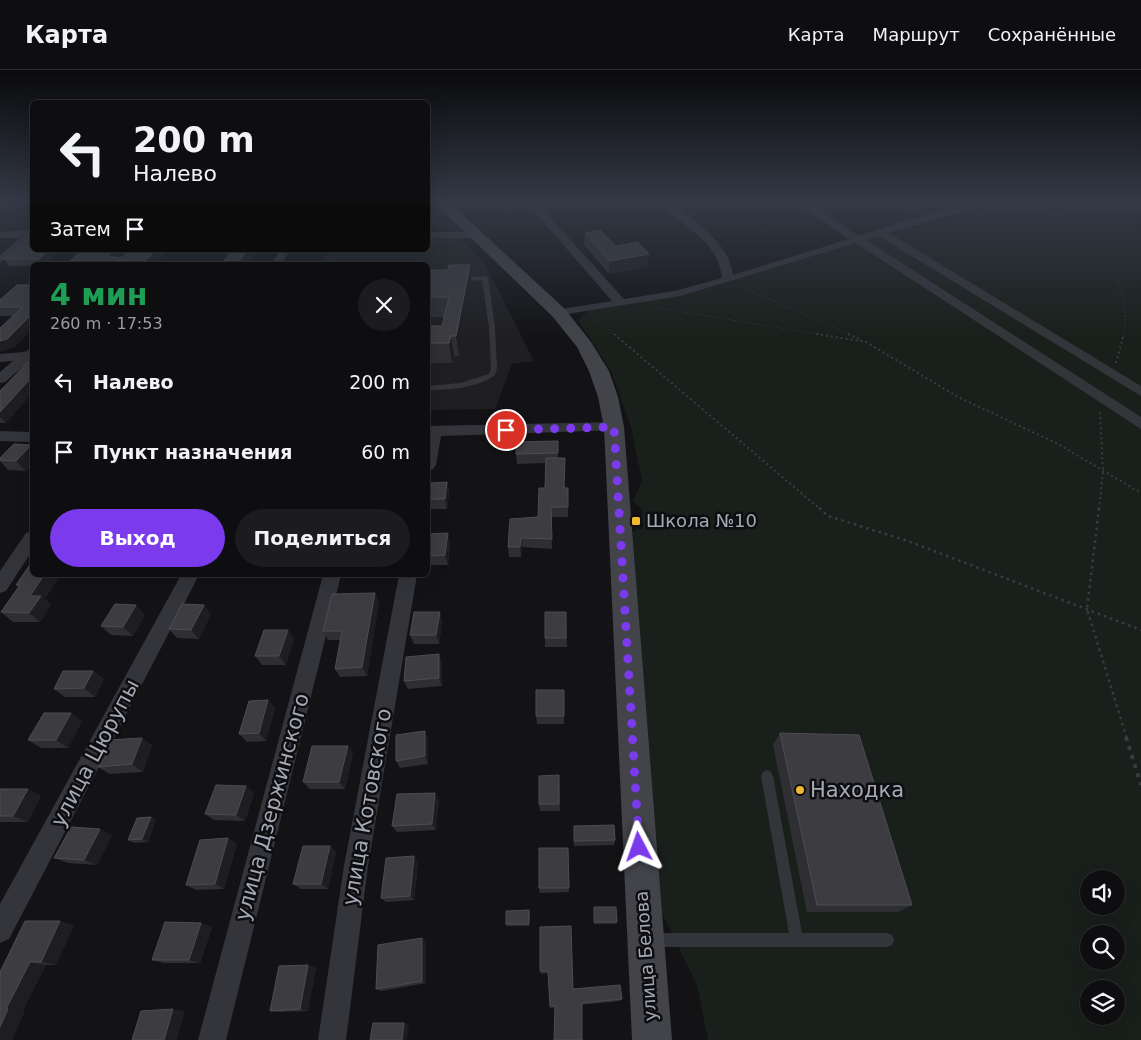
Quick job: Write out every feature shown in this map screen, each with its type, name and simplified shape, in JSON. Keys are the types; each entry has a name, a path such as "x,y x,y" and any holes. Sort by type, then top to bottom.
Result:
{"main road":[{"name":"улица Белова","path":"488,247 559,313 585,346 599,371 608,397 614,427 652,1040"}],"street":[{"path":"0,260 16,247"},
{"path":"571,247 620,302"},
{"path":"718,247 726,264 728,280"},
{"path":"559,313 680,293 728,280 830,247"},
{"path":"869,247 1141,424"},
{"path":"905,247 1141,392"},
{"path":"0,358 30,354"},
{"path":"0,378 30,354"},
{"path":"430,432 614,427"},
{"path":"0,436 30,437"},
{"path":"1,583 30,541"},
{"name":"улица Цюрупы","path":"0,930 189,577"},
{"name":"улица Дзержинского","path":"212,1040 331,577"},
{"name":"улица Котовского","path":"332,1040 356,866 408,577"}],"lane":[{"path":"430,388 458,387 472,384 492,375 494,368 492,327 486,278 456,280"},
{"path":"767,776 797,939"},
{"path":"645,940 887,940"}],"path":[{"path":"1097,247 1116,275 1124,303 1122,351 1111,374"},
{"path":"728,280 866,342 958,397 1058,444 1141,493"},
{"path":"584,308 828,516 908,541 1141,630"},
{"path":"656,308 866,342"},
{"path":"1100,397 1103,471 1087,609 1141,784"}],"shaded area":[{"path":"430,247 469,247 484,262 534,361 512,364 495,409 430,410 430,262 323,262 329,252 430,252"},
{"path":"430,247 462,247 465,249 467,256 460,265 450,269 439,270 430,270 430,262 335,262 342,252 430,252"},
{"path":"839,247 1141,247 1141,1040 708,1040 697,985 658,905 632,532 643,528 642,509 633,501 642,481 631,427 611,371 578,320 591,309 682,289"}],"building":[{"path":"18,247 30,247 30,252 47,252 39,259 4,259"},
{"path":"597,247 643,247 649,254 609,261"},
{"path":"80,252 112,252 108,256 121,258 126,252 154,252 144,262 68,262"},
{"path":"231,252 246,252 239,262 223,262"},
{"path":"449,265 470,265 456,336 451,336 449,343 430,343 430,326 442,326 449,297 430,297 430,270 448,270"},
{"path":"17,285 30,285 30,316 7,339 0,341 0,328 23,307 0,307 0,300"},
{"path":"30,360 30,379 0,412 0,391"},
{"path":"558,441 558,453 516,454 517,442"},
{"path":"14,444 30,445 16,461 0,460"},
{"path":"546,458 565,458 564,488 568,488 568,507 551,507 552,539 521,538 520,547 508,547 510,519 538,517 539,488 545,488"},
{"path":"447,482 445,499 430,499 431,483"},
{"path":"448,533 445,555 430,556 430,534"},
{"path":"30,564 30,577 43,577 30,596 41,596 29,613 1,612 20,585 16,585"},
{"path":"375,593 362,667 335,669 342,631 323,631 332,594"},
{"path":"115,604 136,605 123,627 101,626"},
{"path":"182,604 204,605 191,630 169,629"},
{"path":"414,612 440,612 436,635 410,635"},
{"path":"545,612 566,612 566,638 545,638"},
{"path":"264,630 288,630 279,656 255,656"},
{"path":"439,654 439,678 404,681 406,657"},
{"path":"63,671 93,671 84,688 54,689"},
{"path":"536,690 564,690 564,716 536,716"},
{"path":"268,700 259,733 239,734 249,701"},
{"path":"44,713 71,713 56,740 28,740"},
{"path":"425,731 425,756 396,761 396,735"},
{"path":"780,733 859,735 912,905 817,905"},
{"path":"142,738 132,764 98,767 109,740"},
{"path":"312,746 348,746 339,782 303,782"},
{"path":"559,775 559,804 539,804 539,776"},
{"path":"216,785 246,786 236,815 205,814"},
{"path":"0,789 28,789 13,816 0,816"},
{"path":"435,793 432,824 392,826 397,794"},
{"path":"151,817 142,839 128,840 137,818"},
{"path":"614,825 615,840 574,841 574,826"},
{"path":"71,827 100,829 84,860 54,858"},
{"path":"228,838 215,884 186,885 200,840"},
{"path":"303,846 330,846 321,884 293,884"},
{"path":"539,848 568,848 569,888 539,888"},
{"path":"414,856 410,896 381,898 386,858"},
{"path":"594,907 616,907 617,922 594,922"},
{"path":"529,910 529,924 506,924 506,911"},
{"path":"25,921 60,921 41,962 30,962 6,1009 8,1009 0,1027 0,972"},
{"path":"165,922 201,923 189,960 152,960"},
{"path":"571,926 573,989 620,985 622,999 582,1003 582,1040 554,1040 555,1006 550,1006 548,971 540,971 540,927"},
{"path":"422,938 422,981 376,989 378,945"},
{"path":"308,965 300,1009 270,1011 279,966"},
{"path":"173,1009 164,1040 132,1040 141,1011"},
{"path":"373,1023 404,1023 402,1040 370,1040"}],"place":[{"name":"Школа №10","path":"636,521"},
{"name":"Находка","path":"800,790"}],"route":[{"path":"506,430 614,427 639,847"}]}
